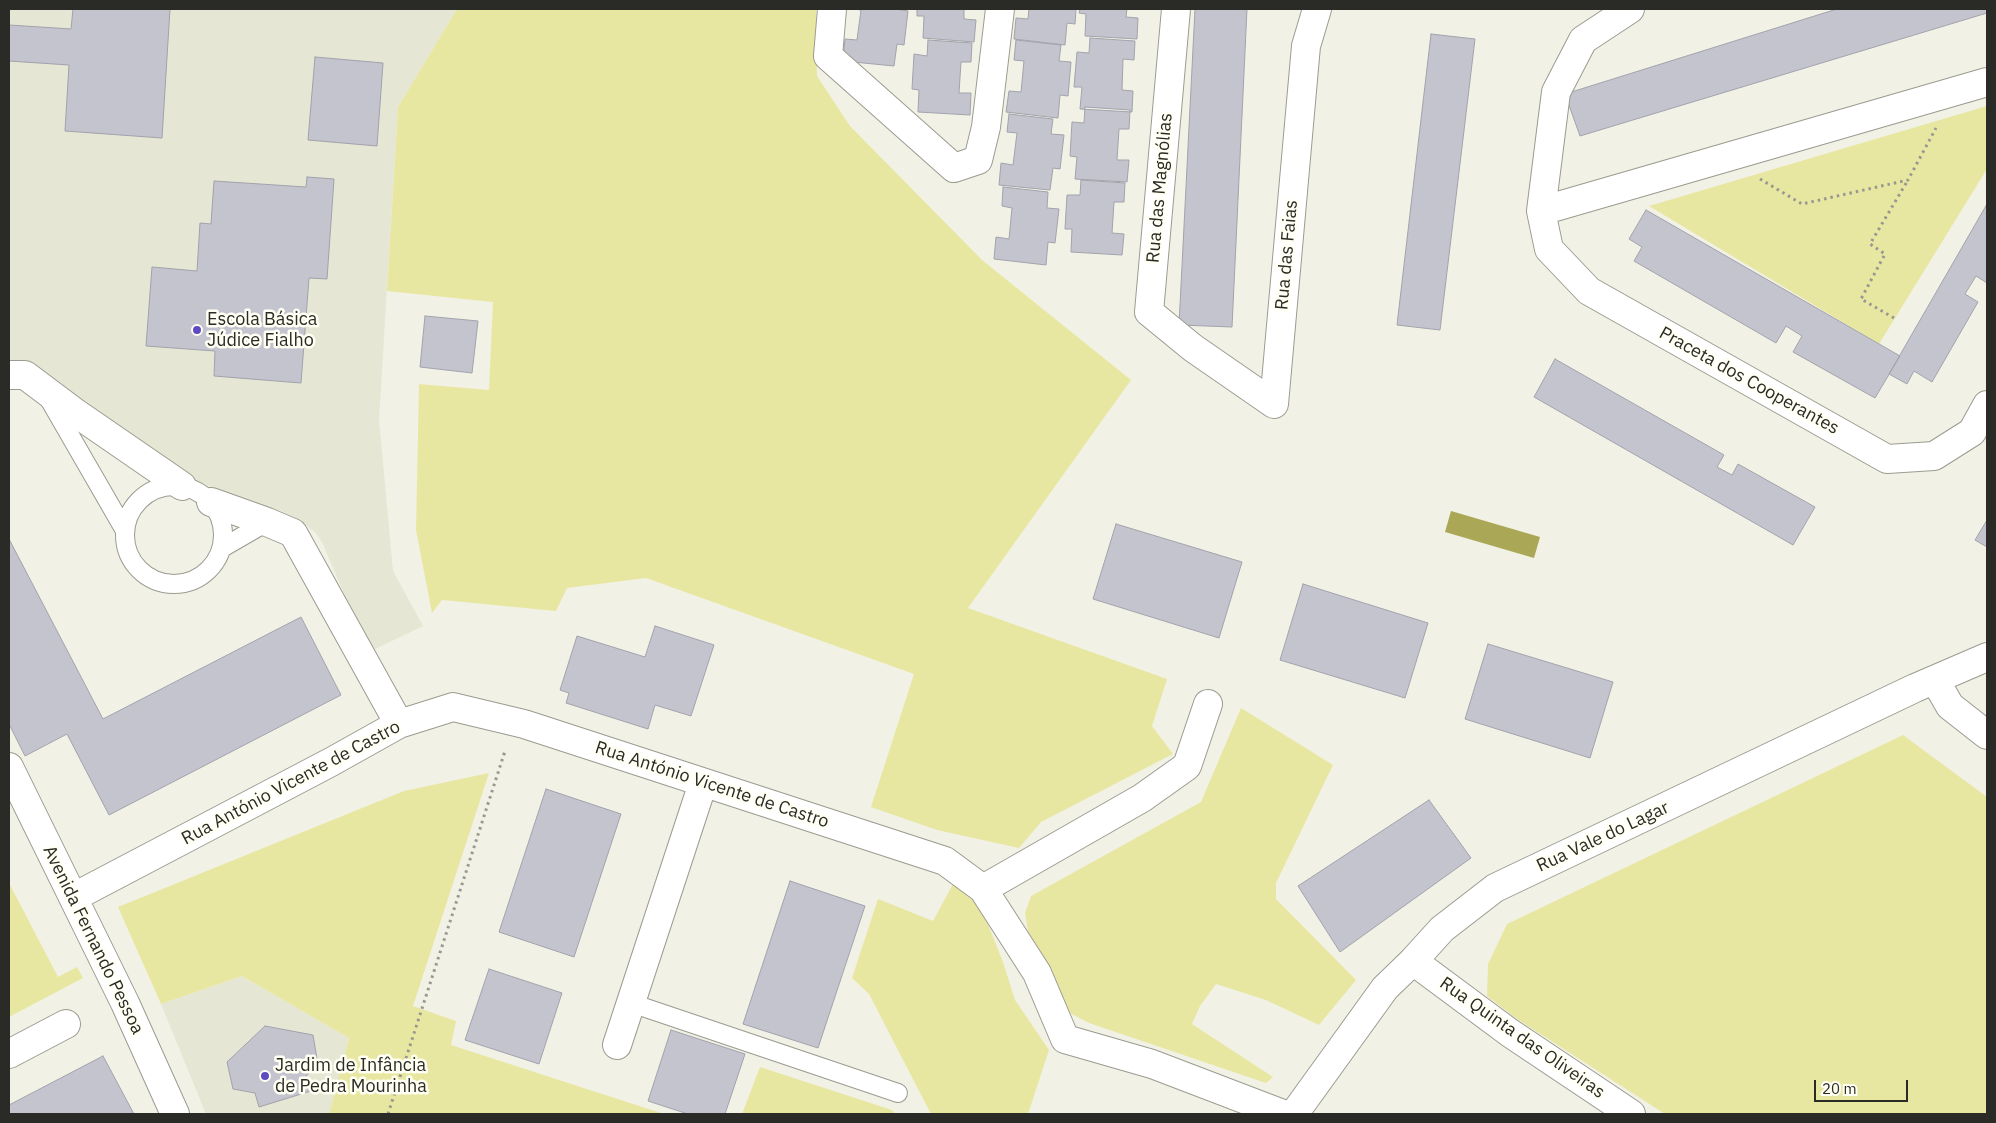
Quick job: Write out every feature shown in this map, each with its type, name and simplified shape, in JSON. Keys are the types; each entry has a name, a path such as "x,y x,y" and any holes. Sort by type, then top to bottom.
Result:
{"street":[{"path":"832,9 828,56 954,168 978,160 986,127 1000,9"},
{"name":"Rua das Magnólias","path":"1176,9 1149,312 1193,348"},
{"name":"Rua das Faias","path":"1193,348 1274,404 1306,46 1317,9"},
{"name":"Praceta dos Cooperantes","path":"1630,9 1583,40 1556,92 1541,210 1549,249 1589,291 1887,459 1934,456 1972,432 1987,405"},
{"path":"1541,210 1987,82"},
{"path":"9,375 25,375 182,486"},
{"path":"211,502 292,533 399,724"},
{"name":"Rua Vale do Lagar","path":"1294,1114 1385,988 1413,961 1442,928 1495,888 1987,656"},
{"path":"1935,680 1950,706 1987,735"},
{"path":"983,889 1142,798 1187,766 1208,704"},
{"name":"Rua António Vicente de Castro","path":"74,897 399,724 453,708 514,721 945,861 983,889 1037,973 1065,1039 1152,1064 1283,1114"},
{"name":"Avenida Fernando Pessoa","path":"9,767 74,897 175,1114"},
{"path":"617,1045 703,783"},
{"name":"Rua Quinta das Oliveiras","path":"1413,961 1510,1033 1631,1114"},
{"path":"9,1054 66,1024"}],"lane":[{"path":"43,389 124,528"},
{"path":"166,486 182,486 198,491 211,502 219,516 223,532 222,548 215,563 203,575 189,583 172,585 156,582 141,573 131,560 125,545 124,528 129,513 138,500 151,491 166,486"},
{"path":"222,548 267,522"},
{"path":"631,1003 898,1093"}],"path":[{"path":"1894,318 1861,299 1885,254 1870,244 1958,90"},
{"path":"1722,158 1802,204 1908,180"},
{"path":"388,1114 514,721"}],"shaded area":[{"name":"Escola Básica Júdice Fialho","path":"9,9 457,9 398,107 379,420 393,571 423,626 369,652 322,542 315,532 296,518 281,511 240,500 185,475 9,369"},
{"path":"457,9 816,9 817,76 850,126 982,260 1131,380 968,608 1167,679 1152,726 1173,754 1041,822 1019,848 937,830 871,807 914,674 646,578 567,588 556,611 442,600 432,613 416,530 419,384 489,390 493,302 387,291 398,107"},
{"path":"1987,106 1987,169 1879,344 1649,206"},
{"path":"1451,511 1540,537 1534,558 1445,532"},
{"path":"1241,708 1333,765 1276,883 1276,899 1356,980 1319,1025 1266,1000 1216,984 1200,1006 1192,1024 1273,1077 1266,1083 1089,1023 1068,1012 1028,931 1025,913 1031,896 1201,802"},
{"path":"1903,735 1987,797 1987,1114 1665,1114 1517,1019 1487,996 1488,964 1507,924"},
{"path":"489,773 413,1006 456,1021 451,1045 664,1114 329,1114 349,1038 242,976 161,1004 118,907 404,791"},
{"path":"9,883 58,977 77,967 83,978 9,1017"},
{"path":"953,884 981,907 1003,962 1015,1000 1049,1050 1028,1114 931,1114 869,994 852,978 878,899 933,921"},
{"name":"Jardim de Infância de Pedra Mourinha","path":"242,976 349,1038 329,1114 206,1114 161,1004"},
{"path":"760,1067 892,1110 895,1114 742,1114"}],"building":[{"path":"73,9 170,9 162,138 65,131 69,65 9,61 9,25 71,29"},
{"path":"854,9 896,9 908,11 904,45 897,44 894,66 843,61 845,39 857,40 861,10"},
{"path":"917,9 964,9 964,19 976,20 974,42 923,38 924,16 917,16"},
{"path":"1029,9 1076,9 1075,24 1067,23 1065,45 1014,39 1016,18 1028,19"},
{"path":"1080,9 1127,9 1126,17 1138,18 1137,39 1085,36 1086,14 1079,13"},
{"path":"1195,9 1247,9 1232,327 1179,325"},
{"path":"1837,9 1987,9 1987,13 1580,136 1565,94"},
{"path":"1431,34 1475,39 1440,330 1397,325"},
{"path":"1090,38 1135,41 1134,60 1123,59 1122,90 1133,91 1132,112 1080,109 1082,87 1074,87 1077,52 1089,53"},
{"path":"928,40 972,43 971,62 961,62 959,93 971,93 970,115 918,112 919,90 912,89 914,54 927,56"},
{"path":"1016,40 1061,45 1059,61 1071,62 1068,96 1060,95 1058,118 1006,112 1009,91 1021,92 1024,61 1014,60"},
{"path":"315,57 383,63 377,146 308,140"},
{"path":"1085,107 1130,110 1129,129 1119,129 1117,160 1129,160 1127,182 1075,179 1077,157 1070,156 1072,122 1084,123"},
{"path":"1009,114 1053,119 1051,134 1064,135 1060,169 1053,168 1050,190 999,185 1001,163 1013,165 1017,133 1007,132"},
{"path":"307,177 334,179 327,279 309,278 301,383 214,376 215,351 146,346 152,267 197,271 200,223 211,224 214,181 306,187"},
{"path":"1081,180 1125,183 1124,202 1114,202 1112,233 1124,234 1122,255 1071,252 1072,229 1065,229 1067,195 1080,195"},
{"path":"1003,187 1048,192 1047,208 1059,209 1055,243 1048,242 1046,265 994,259 996,237 1009,239 1012,208 1002,206"},
{"path":"1987,204 1987,283 1976,276 1965,294 1978,302 1932,382 1914,371 1907,384 1889,374"},
{"path":"1646,210 1900,356 1875,398 1793,352 1802,336 1786,326 1776,343 1634,261 1642,247 1629,239"},
{"path":"425,316 478,321 472,373 420,367"},
{"path":"1555,359 1724,455 1717,467 1732,475 1738,464 1815,507 1793,545 1534,397"},
{"path":"1987,520 1987,547 1975,540"},
{"path":"1116,524 1242,562 1219,638 1093,599"},
{"path":"9,539 103,719 301,617 341,695 109,815 67,734 25,756 9,724"},
{"path":"1303,584 1428,623 1405,698 1280,660"},
{"path":"655,626 714,645 691,716 655,705 648,729 566,703 569,693 560,690 577,636 645,657"},
{"path":"1488,644 1613,682 1590,758 1465,719"},
{"path":"546,789 621,814 574,957 499,932"},
{"path":"1429,800 1471,858 1340,952 1298,886"},
{"path":"790,881 865,906 818,1048 743,1024"},
{"path":"489,969 562,993 539,1064 465,1040"},
{"path":"265,1026 313,1035 318,1065 306,1076 311,1091 259,1107 255,1093 233,1089 227,1062"},
{"path":"671,1030 745,1054 725,1114 688,1114 648,1101"},
{"path":"103,1056 134,1114 9,1114 9,1105"}],"place":[{"name":"Escola Básica Júdice Fialho","path":"197,330"},
{"name":"Jardim de Infância de Pedra Mourinha","path":"265,1076"}]}
